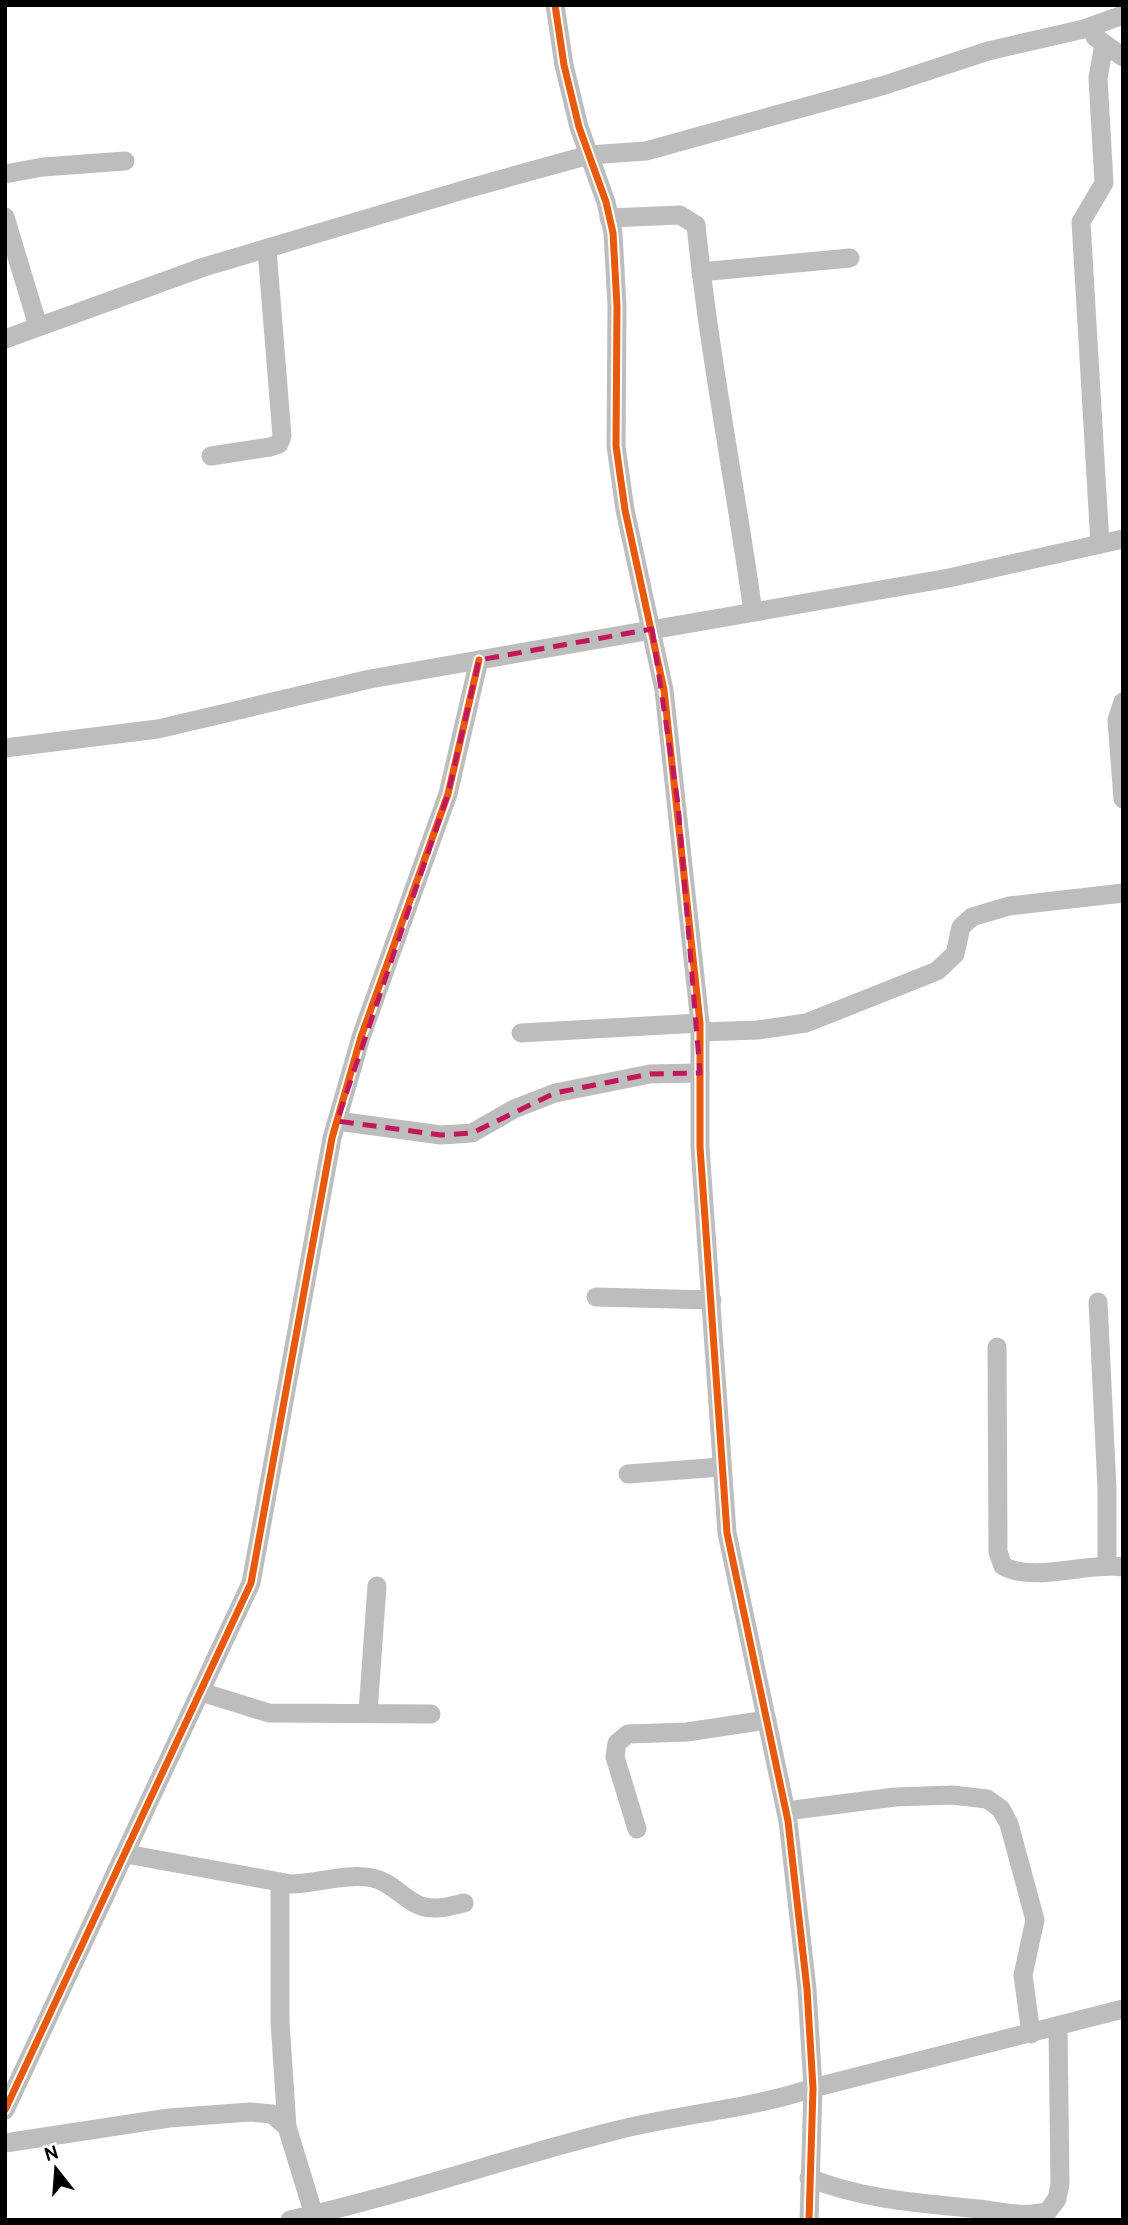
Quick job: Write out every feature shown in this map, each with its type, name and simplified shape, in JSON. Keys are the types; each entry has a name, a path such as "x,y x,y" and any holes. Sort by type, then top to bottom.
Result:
{"street":[{"path":"555,5 572,99 609,218 617,306 616,446 625,510 652,629 671,741 700,1028 700,1147 727,1533 786,1811 807,1989 813,2088 809,2220"},
{"path":"5,339 168,279 589,155 646,151 885,85 988,51 1084,29 1123,15"},
{"path":"1084,29 1123,57"},
{"path":"1100,544 1081,222 1104,183 1098,78 1104,44"},
{"path":"5,174 43,167 125,161"},
{"path":"609,218 668,215 690,219 695,225 753,612"},
{"path":"5,217 38,326"},
{"path":"211,456 270,447 279,444 282,436 267,250"},
{"path":"701,272 850,258"},
{"path":"5,748 158,729 370,679 989,571 1123,539"},
{"path":"5,2110 251,1583 311,1245 337,1121 402,916 448,793 479,660"},
{"path":"1123,702 1117,720 1123,799"},
{"path":"521,1032 785,1028 829,1016 937,971 955,954 961,927 971,917 1009,906 1123,893"},
{"path":"337,1121 441,1135 472,1133 514,1109 555,1093 650,1074 700,1073"},
{"path":"596,1297 712,1300"},
{"path":"997,1347 999,1552 1003,1566 1014,1572 1027,1573 1115,1566 1107,1489 1098,1301"},
{"path":"628,1474 721,1466"},
{"path":"368,1712 377,1586"},
{"path":"201,1692 248,1709 269,1713 431,1714"},
{"path":"637,1829 615,1756 617,1743 628,1734 687,1732 767,1720"},
{"path":"786,1811 895,1797 953,1795 987,1799 1001,1809 1009,1825 1034,1908 1035,1920 1023,1975 1031,2034"},
{"path":"125,1854 280,1882 315,1883 353,1877 375,1878 420,1906 435,1909 464,1903"},
{"path":"280,1882 280,2022 287,2127 314,2215"},
{"path":"290,2220 612,2131 774,2101 813,2088 1123,2009"},
{"path":"809,2178 854,2194 895,2202 1036,2215 1048,2211 1057,2199 1060,2184 1058,2027"},
{"path":"5,2143 228,2113 272,2114 287,2127"}],"highlighted area":[{"path":"652,629 678,804 700,1073 650,1074 555,1093 472,1133 441,1135 337,1121 448,794 479,660"}],"cycle path":[{"path":"555,5 564,65 579,127 606,202 613,233 617,306 616,446 625,510 664,690 700,1023 700,1147 727,1533 788,1821 807,1989 813,2088 809,2220"},
{"path":"5,2110 251,1583 332,1138 361,1037 448,794 479,660"}]}
